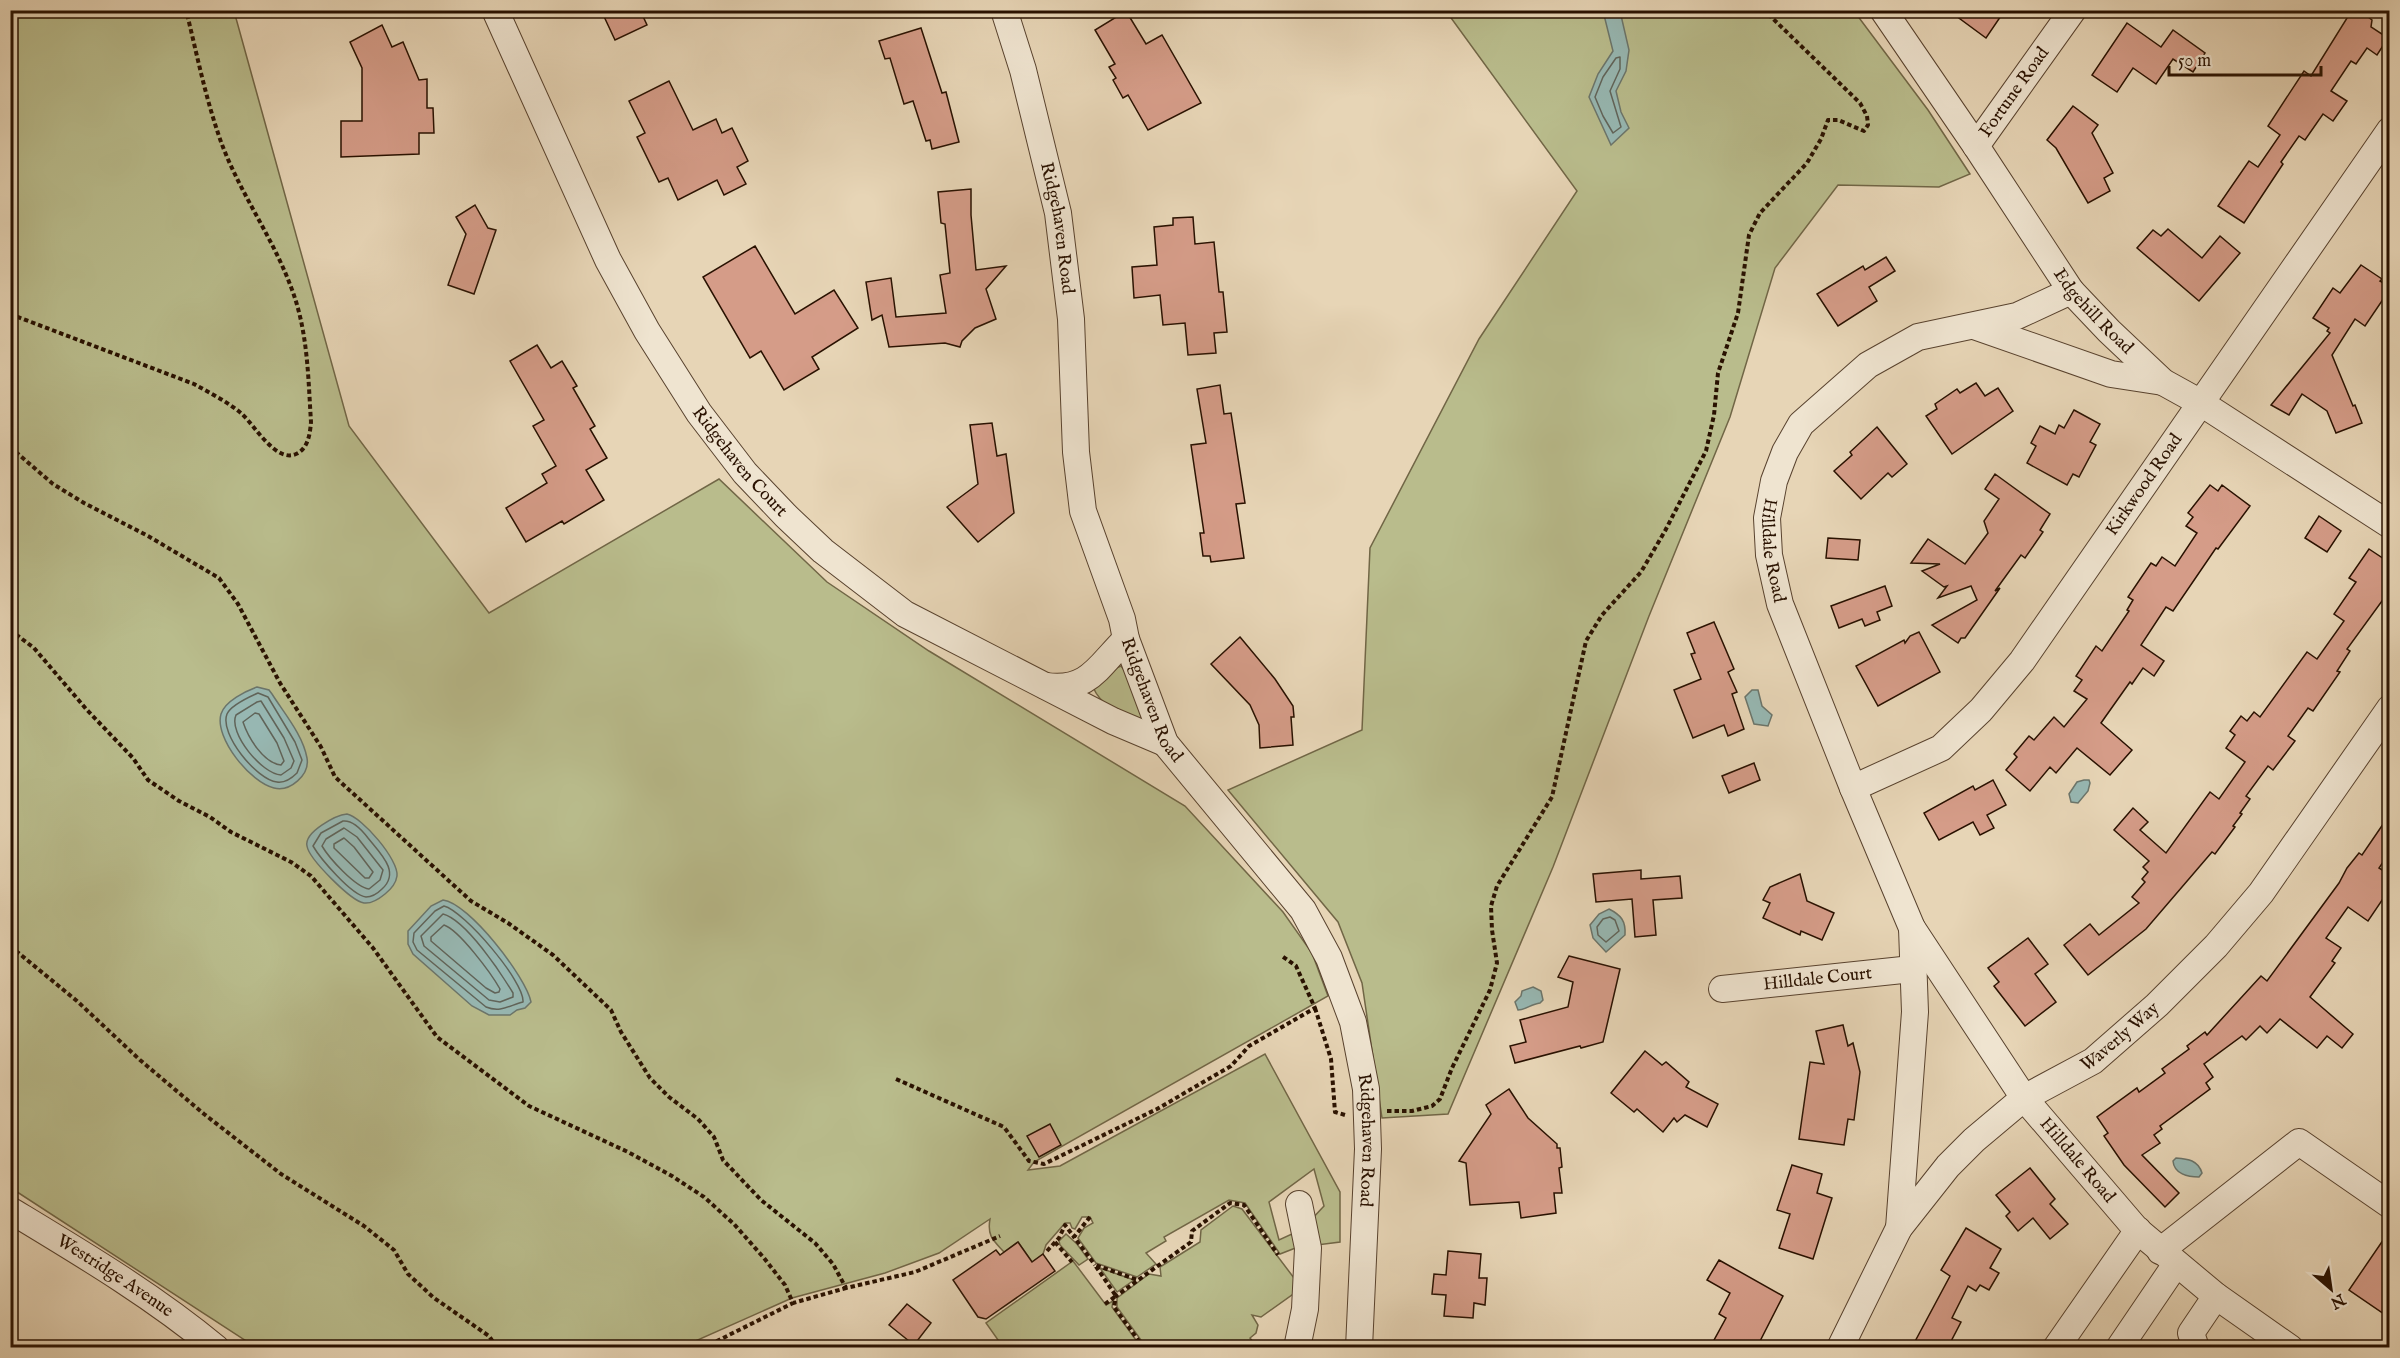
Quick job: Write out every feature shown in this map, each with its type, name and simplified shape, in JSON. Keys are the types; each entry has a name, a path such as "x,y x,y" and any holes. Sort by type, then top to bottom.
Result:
{"street":[{"name":"Ridgehaven Court","path":"495,10 608,260 647,331 693,404 745,473 823,551 905,614 1113,721 1165,743"},
{"name":"Ridgehaven Road","path":"1004,10 1023,70 1058,213 1071,319 1076,452 1083,511 1122,619 1126,639 1165,743 1303,910 1329,958 1353,1022 1366,1089 1368,1149 1359,1347"},
{"name":"Edgehill Road","path":"1883,10 2072,291 2109,331 2163,382 2201,403 2390,525"},
{"name":"Fortune Road","path":"1976,146 2073,10"},
{"name":"Kirkwood Road","path":"1853,788 1941,748 1981,710 2022,661 2390,130"},
{"name":"Hilldale Road","path":"2072,291 2017,316 1918,337 1868,365 1801,424 1785,452 1774,481 1767,518 1769,555 1780,604 1853,788 1912,928 2025,1098 2138,1230 2168,1258 2216,1296 2290,1347"},
{"path":"1974,326 2111,374 2163,382"},
{"path":"1043,686 1063,688 1084,681 1105,663 1126,639"},
{"name":"Waverly Way","path":"1840,1347 1899,1227 1948,1166 1967,1146 2025,1098 2093,1061 2157,1005 2216,946 2261,893 2390,708"},
{"name":"Hilldale Road","path":"1899,1227 1915,1012 1912,928"},
{"name":"Hilldale Court","path":"1722,989 1912,969"},
{"path":"2119,1347 2168,1258 2299,1142 2390,1205"},
{"path":"1297,1347 1305,1309 1308,1248 1299,1204"},
{"name":"Westridge Avenue","path":"10,1210 170,1311 216,1347"},
{"path":"2056,1347 2138,1230"},
{"path":"2196,1347 2191,1333 2216,1296"}],"path":[{"path":"10,314 194,384 242,414 268,444 284,455 290,457 299,453 304,447 310,435 311,422 306,348 300,314 291,285 242,188 217,131 186,10"},
{"path":"1282,956 1296,966 1315,1008 1331,1059 1335,1112 1351,1117 1367,1111 1412,1111 1432,1106 1440,1099 1452,1068 1490,990 1497,963 1491,906 1497,886 1552,797 1587,641 1602,615 1641,572 1706,451 1714,415 1718,373 1738,313 1749,236 1760,213 1807,163 1821,139 1828,120 1838,120 1864,130 1868,125 1867,116 1860,103 1764,10"},
{"path":"10,447 53,484 219,578 238,604 280,683 321,747 335,777 471,902 508,923 552,955 612,1010 621,1032 650,1078 698,1119 714,1137 723,1160 761,1200 815,1243 833,1264 846,1287"},
{"path":"10,630 33,648 133,758 148,780 231,832 291,862 311,876 373,948 437,1037 529,1106 628,1152 704,1197 734,1224 764,1258 784,1285 793,1303"},
{"path":"10,946 77,1001 140,1060 221,1127 281,1174 364,1226 394,1250 408,1274 434,1298 489,1336 496,1347"},
{"path":"896,1079 1004,1127 1029,1161 1044,1164 1157,1109 1231,1066 1249,1046 1315,1008"},
{"path":"1105,1304 1191,1242 1192,1231 1230,1203 1244,1205 1278,1255"},
{"path":"1074,1236 1090,1217"},
{"path":"1047,1251 1065,1225 1116,1296 1114,1307 1144,1347"},
{"path":"704,1347 793,1303 846,1287 915,1272 1000,1236"},
{"path":"1055,1242 1072,1262"},
{"path":"1095,1265 1138,1280"}],"green space":[{"path":"10,11 234,11 349,426 489,613 719,479 827,582 929,651 1185,806 1283,912 1312,953 1328,996 1034,1162 1028,1170 1060,1166 1265,1054 1340,1192 1340,1242 1317,1245 1310,1221 1324,1206 1314,1169 1269,1202 1279,1240 1294,1233 1298,1247 1280,1254 1245,1203 1229,1200 1164,1237 1166,1241 1146,1253 1156,1264 1137,1277 1096,1263 1078,1238 1084,1228 1093,1223 1090,1217 1082,1217 1075,1229 1070,1223 1065,1223 1046,1245 1043,1254 1032,1262 1018,1242 1004,1252 990,1234 990,1219 939,1253 885,1273 792,1298 682,1347 257,1348 11,1188"},
{"path":"1446,11 1854,11 1928,110 1970,174 1939,187 1838,185 1775,268 1730,417 1649,616 1553,867 1448,1114 1382,1118 1362,983 1338,922 1228,790 1362,730 1370,548 1479,339 1577,191"},
{"path":"1121,666 1142,713 1140,721 1107,705 1093,687"},
{"path":"1233,1206 1242,1209 1297,1282 1296,1292 1261,1317 1252,1315 1258,1325 1256,1333 1250,1338 1257,1347 1146,1347 1117,1307 1117,1298 1149,1274 1161,1276 1160,1267 1200,1242 1201,1230"},
{"path":"1066,1234 1088,1259 1079,1265 1060,1245 1059,1241"},
{"path":"1073,1261 1106,1305 1113,1301 1112,1307 1141,1347 1003,1347 986,1323"},
{"path":"1100,1268 1134,1280 1117,1292"}],"water":[{"path":"1603,11 1620,11 1629,50 1626,71 1616,91 1621,112 1629,128 1611,145 1589,97 1598,74 1613,51"},
{"path":"257,687 269,690 293,725 305,749 307,764 302,776 292,785 280,789 265,784 245,769 229,747 220,724 221,714 227,705 236,697"},
{"path":"1752,690 1758,690 1762,706 1772,715 1768,726 1754,724 1745,697"},
{"path":"2089,780 2088,791 2078,803 2071,802 2069,794 2077,782"},
{"path":"347,814 370,831 386,850 396,869 397,876 392,886 380,898 370,903 358,901 341,888 322,869 307,846 310,835 315,830 336,817"},
{"path":"443,900 454,904 467,914 481,927 508,960 519,976 531,1002 525,1008 510,1015 489,1015 472,1006 413,954 408,944 408,931 431,906"},
{"path":"1609,909 1622,919 1625,935 1606,952 1593,938 1590,925 1599,914"},
{"path":"1533,987 1541,991 1543,1000 1518,1010 1515,1002 1521,996 1522,991"},
{"path":"2176,1158 2195,1163 2202,1173 2199,1177 2182,1174 2174,1165 2173,1161"}],"building":[{"path":"601,10 640,10 647,25 615,40"},
{"path":"1948,10 2005,10 1986,38"},
{"path":"2352,10 2359,10 2372,20 2371,27 2388,38 2377,55 2367,48 2356,64 2351,61 2331,91 2347,101 2333,121 2323,114 2305,140 2299,136 2244,223 2218,206 2249,161 2258,167 2280,135 2268,126 2304,71 2311,76"},
{"path":"1126,11 1146,44 1162,35 1201,103 1148,130 1128,95 1123,98 1113,80 1116,78 1109,67 1115,64 1095,30"},
{"path":"2127,23 2161,47 2173,30 2205,53 2193,72 2173,59 2156,84 2133,68 2117,92 2092,75"},
{"path":"382,25 392,47 403,42 419,80 427,79 427,108 433,108 434,133 419,133 419,154 341,157 341,121 362,121 362,68 350,42"},
{"path":"921,28 942,93 946,92 959,142 932,149 930,140 926,141 913,101 904,104 890,58 885,59 879,41"},
{"path":"669,81 693,130 716,119 722,133 732,128 748,161 737,167 746,184 724,195 717,180 678,200 668,178 659,182 637,137 645,133 629,101"},
{"path":"2073,106 2098,125 2092,133 2113,173 2104,178 2110,191 2088,203 2056,148 2047,140"},
{"path":"971,189 976,270 1006,266 986,289 996,319 975,328 962,341 960,347 945,343 889,347 882,315 872,320 866,282 891,278 896,317 946,313 940,275 950,273 945,224 941,223 938,192"},
{"path":"475,205 488,228 496,230 474,294 448,285 466,234 456,217"},
{"path":"1193,217 1195,244 1214,242 1219,292 1223,292 1227,332 1214,333 1216,353 1188,355 1185,323 1163,325 1160,295 1134,298 1132,267 1157,265 1154,227 1173,225 1173,218"},
{"path":"2168,229 2202,258 2220,236 2240,253 2199,301 2137,248 2153,230 2161,236"},
{"path":"755,246 795,314 834,290 858,328 812,357 819,369 784,390 761,351 750,358 703,277"},
{"path":"1886,257 1895,271 1869,287 1877,301 1838,326 1817,294 1863,266 1865,270"},
{"path":"2361,265 2382,279 2380,281 2390,289 2365,326 2355,319 2332,355 2362,423 2336,433 2327,411 2302,394 2289,415 2271,405 2330,333 2327,331 2329,328 2313,318 2333,288 2340,293"},
{"path":"537,345 551,368 562,361 577,386 573,388 595,426 590,429 607,458 586,470 604,500 564,524 562,521 526,542 506,508 547,483 542,474 556,466 533,426 544,420 510,361"},
{"path":"1976,383 1985,396 1998,388 2013,411 1952,454 1926,416 1937,409 1935,404 1957,389 1960,393"},
{"path":"1220,385 1224,414 1231,413 1245,503 1236,504 1244,558 1211,562 1210,556 1203,556 1200,533 1204,533 1191,445 1206,443 1197,389"},
{"path":"2074,410 2100,424 2090,442 2096,445 2079,477 2073,474 2067,485 2027,463 2036,446 2031,443 2040,426 2055,434 2059,425 2064,428"},
{"path":"992,423 997,456 1006,454 1014,513 978,542 947,507 978,484 970,425"},
{"path":"1877,427 1907,464 1892,477 1888,473 1861,499 1834,471 1852,455 1850,452"},
{"path":"1995,474 2050,514 2040,530 2043,532 2025,558 2021,555 1965,638 1961,638 1958,643 1932,625 1977,600 1971,586 1938,598 1947,586 1944,587 1922,571 1940,564 1911,563 1928,539 1965,564 1988,533 1984,521 1999,499 1985,489"},
{"path":"2210,485 2218,491 2222,485 2250,506 2218,549 2216,548 2173,611 2166,607 2141,645 2164,661 2154,676 2143,668 2132,684 2130,682 2101,723 2132,750 2110,775 2077,748 2056,773 2050,767 2030,791 2006,770 2017,757 2014,754 2029,736 2034,740 2054,717 2064,727 2087,699 2074,691 2082,680 2076,676 2096,646 2102,651 2129,611 2127,610 2133,600 2128,597 2151,563 2156,566 2162,557 2175,566 2197,533 2186,526 2193,517 2188,513"},
{"path":"2319,516 2341,531 2327,552 2305,538"},
{"path":"1828,538 1860,540 1858,560 1826,558"},
{"path":"2369,549 2390,563 2390,590 2347,649 2350,651 2337,671 2340,672 2313,711 2308,708 2288,736 2295,741 2273,770 2268,766 2246,796 2250,799 2240,813 2242,814 2215,854 2212,852 2146,929 2088,975 2064,945 2090,924 2099,935 2139,903 2132,897 2145,882 2142,879 2148,872 2143,867 2149,861 2114,830 2133,808 2148,822 2140,830 2166,853 2210,792 2219,799 2245,762 2226,748 2235,735 2230,731 2241,716 2247,721 2254,712 2260,717 2307,652 2317,659 2344,621 2334,614 2356,582 2349,578"},
{"path":"1885,586 1892,606 1877,612 1880,620 1865,626 1862,619 1839,628 1831,606"},
{"path":"1714,622 1734,669 1728,672 1737,692 1732,694 1744,729 1728,736 1724,725 1693,738 1674,690 1701,679 1691,654 1695,653 1687,633"},
{"path":"1919,632 1940,672 1878,706 1856,666 1904,640 1905,643 1910,636"},
{"path":"1240,637 1275,679 1293,706 1294,717 1291,717 1293,745 1260,748 1259,725 1250,705 1211,664"},
{"path":"1754,763 1760,780 1729,793 1722,776"},
{"path":"1993,780 2006,805 1987,815 1994,828 1980,835 1973,822 1939,840 1924,813 1973,786 1975,790"},
{"path":"2390,814 2390,852 2379,868 2390,875 2384,886 2389,890 2368,921 2348,907 2326,938 2341,948 2332,961 2335,963 2310,997 2353,1034 2342,1048 2327,1036 2317,1048 2280,1019 2267,1033 2260,1026 2246,1040 2242,1036 2204,1064 2213,1077 2206,1083 2210,1089 2160,1126 2162,1129 2154,1135 2160,1143 2142,1155 2179,1193 2165,1207 2124,1165 2104,1136 2108,1133 2097,1117 2137,1088 2139,1092 2165,1073 2162,1069 2189,1049 2187,1046 2205,1032 2207,1035 2261,976 2267,981 2339,883 2347,868 2359,853 2362,855"},
{"path":"1641,870 1641,879 1680,876 1682,898 1653,900 1656,935 1635,937 1632,899 1596,902 1593,874"},
{"path":"1800,874 1807,901 1834,913 1822,940 1801,931 1800,935 1763,918 1770,903 1763,900 1770,887"},
{"path":"2028,938 2048,964 2035,974 2056,1002 2025,1026 1994,986 1999,982 1988,968"},
{"path":"1569,956 1620,969 1603,1042 1515,1063 1510,1046 1526,1042 1520,1020 1568,1007 1573,982 1558,977"},
{"path":"1843,1025 1848,1046 1853,1043 1860,1072 1854,1120 1848,1119 1844,1145 1799,1139 1810,1062 1824,1064 1816,1031"},
{"path":"1645,1051 1662,1065 1666,1062 1689,1082 1686,1087 1718,1104 1707,1127 1685,1115 1677,1122 1674,1118 1663,1132 1637,1109 1634,1112 1611,1093"},
{"path":"1509,1089 1528,1118 1557,1144 1557,1148 1560,1148 1562,1167 1559,1168 1562,1193 1554,1193 1556,1213 1521,1218 1519,1202 1470,1205 1466,1163 1459,1161 1491,1114 1486,1105"},
{"path":"1050,1124 1061,1145 1039,1157 1027,1136"},
{"path":"1792,1165 1822,1174 1817,1193 1832,1198 1813,1259 1779,1248 1790,1214 1777,1210"},
{"path":"2030,1168 2055,1199 2050,1204 2068,1224 2050,1239 2033,1218 2018,1231 2006,1216 2010,1212 1996,1195"},
{"path":"1966,1228 2001,1249 1990,1268 1999,1273 1989,1290 1980,1285 1976,1291 1968,1286 1952,1318 1961,1322 1948,1347 1912,1347 1950,1276 1941,1270"},
{"path":"2390,1230 2390,1318 2349,1290"},
{"path":"1018,1242 1032,1262 1043,1254 1055,1271 986,1319 978,1317 953,1280 996,1250 1000,1255"},
{"path":"1448,1251 1481,1254 1479,1278 1487,1278 1485,1305 1474,1303 1473,1318 1444,1316 1446,1295 1432,1294 1434,1274 1446,1275"},
{"path":"1719,1260 1783,1296 1757,1347 1724,1347 1713,1342 1726,1318 1719,1314 1730,1293 1707,1280"},
{"path":"907,1304 931,1323 914,1345 889,1325"}]}
